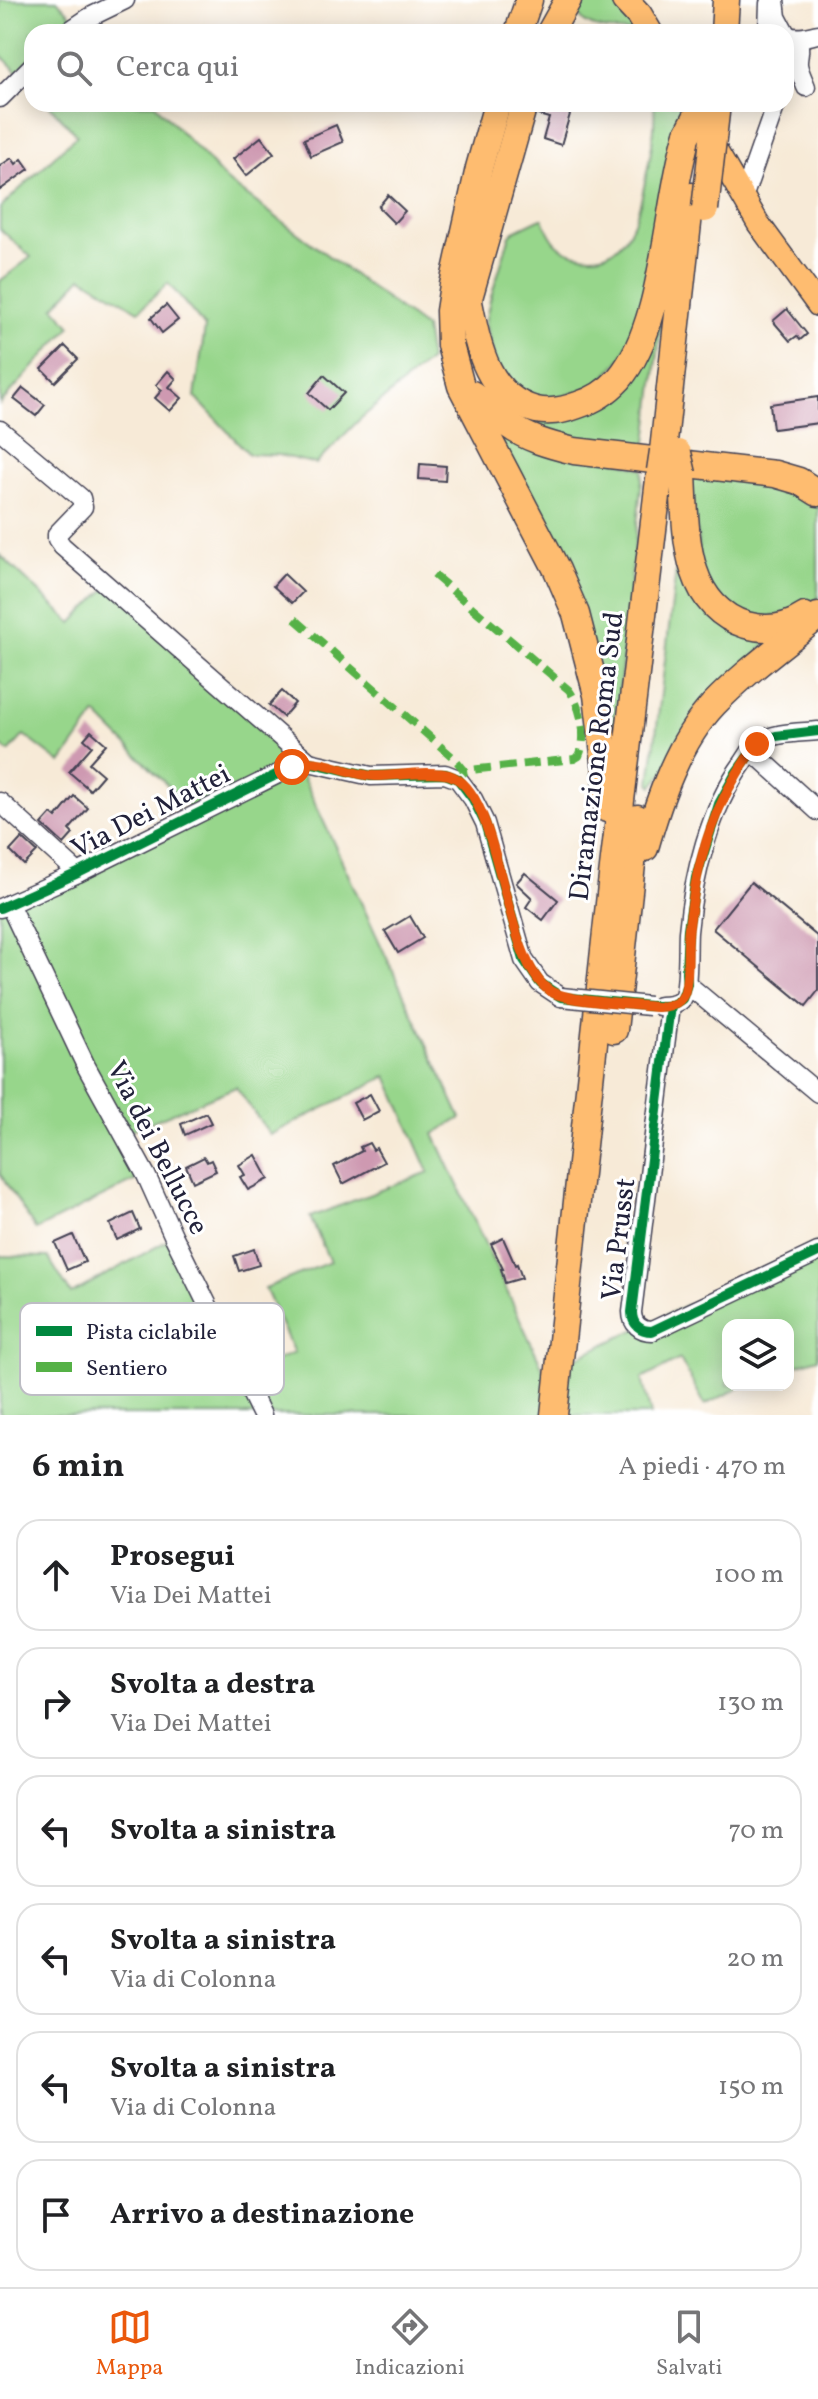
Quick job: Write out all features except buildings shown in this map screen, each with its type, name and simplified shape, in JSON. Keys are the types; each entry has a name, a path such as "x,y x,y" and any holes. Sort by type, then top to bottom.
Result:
{"highway":[{"path":"521,24 529,0"},
{"path":"554,24 568,0"},
{"path":"625,0 644,24"},
{"path":"710,24 711,0"},
{"path":"724,24 726,0"},
{"path":"495,112 476,179 449,311 450,345 461,386 557,570 581,630 593,675 607,779 607,860 620,891 639,871 660,803 680,755 694,731 712,706 749,671 818,616"},
{"path":"485,404 469,367 464,325 468,297 522,112"},
{"path":"468,297 474,329 487,368 502,390 514,400 533,409 552,411 579,405 605,392 629,365 648,320 688,164 690,129 698,112"},
{"name":"Diramazione Roma Sud","path":"554,1415 705,209 702,112"},
{"name":"Diramazione Roma Sud","path":"672,464 688,164"},
{"path":"461,386 508,424 531,438 549,444 574,451 775,474 799,481 818,493"},
{"path":"672,464 688,551 699,584 719,609 741,623 769,628 790,625 818,607"},
{"name":"Diramazione Roma Sud","path":"571,1415 620,891"}],"main road":[{"path":"644,0 654,24"},
{"path":"705,112 743,198 818,305"}],"street":[{"path":"80,24 125,0"},
{"path":"769,24 772,0"},
{"path":"772,0 781,24"},
{"path":"794,35 818,34"},
{"path":"794,41 800,49 794,58"},
{"path":"794,62 818,43"},
{"path":"794,72 812,93"},
{"path":"0,98 24,74"},
{"path":"743,198 773,112"},
{"path":"0,430 82,499 83,507 57,534 62,546 309,762 371,776 445,774 458,779 485,823 524,960 540,983 561,997 649,1006 670,1006 682,999 687,984 688,929 696,878 719,804 757,744 776,736 818,731"},
{"path":"752,751 818,811"},
{"name":"Via Dei Mattei","path":"4,906 78,873 264,780 309,762"},
{"path":"0,802 78,873"},
{"name":"Via dei Bellucce","path":"4,906 146,1175 207,1303"},
{"path":"687,984 818,1093"},
{"name":"Via Prusst","path":"670,1006 632,1312 634,1323 646,1331 656,1329 818,1252"},
{"name":"Via dei Bellucce","path":"252,1395 262,1415"}],"green space":[{"path":"0,0 57,0 80,24 24,24 24,79 0,54"},
{"path":"583,0 614,0 634,24 587,24 579,10"},
{"path":"55,112 162,112 225,179 425,328 430,360 359,420 316,464 279,455 249,454 195,397 205,327 168,283 139,311 82,277 54,307 71,326 0,404 0,281 31,257 0,229 0,208 77,135"},
{"path":"654,112 684,112 677,163 643,310 621,359 597,386 547,401 517,389 496,365 485,323 510,235 543,219 556,243 567,251 599,255 612,251 630,230 641,201"},
{"path":"669,260 646,450 562,434 516,413 601,405"},
{"path":"485,419 643,469 612,757 601,693"},
{"path":"690,473 776,483 818,506 818,598 811,605 794,613 744,618 703,584"},
{"path":"679,546 686,572 772,635 653,786 650,783"},
{"path":"0,555 72,623 111,584 297,764 461,1118 434,1134 545,1373 818,1242 818,1358 794,1366 794,1319 722,1319 722,1391 733,1391 705,1405 680,1359 642,1379 651,1415 0,1415 0,1256 48,1257 71,1294 174,1237 207,1303 20,1303 20,1395 284,1395 284,1357 294,1353 284,1331 284,1303 272,1303 265,1288 330,1262 310,1217 429,1172 387,1076 270,1135 236,1087 124,1133 146,1175 36,1230 0,1174 0,908 195,813 96,714 61,763 24,735 9,752 0,745"}],"marked path":[{"path":"434,575 569,690 580,713 583,731 582,748 574,759 465,771 458,779"},
{"path":"295,619 465,771"}],"cycle path":[{"path":"0,908 292,767 309,762 371,776 445,774 458,779 485,823 524,960 540,983 561,997 670,1006 682,999 687,984 688,929 696,878 719,804 757,744 776,736 818,731"},
{"path":"670,1006 632,1312 635,1323 644,1330 652,1331 818,1252"}],"route":[{"path":"292,767 309,762 371,776 445,774 458,779 485,823 524,960 540,983 561,997 658,1007 670,1006 682,999 687,984 688,929 696,878 719,804 757,744"}]}
